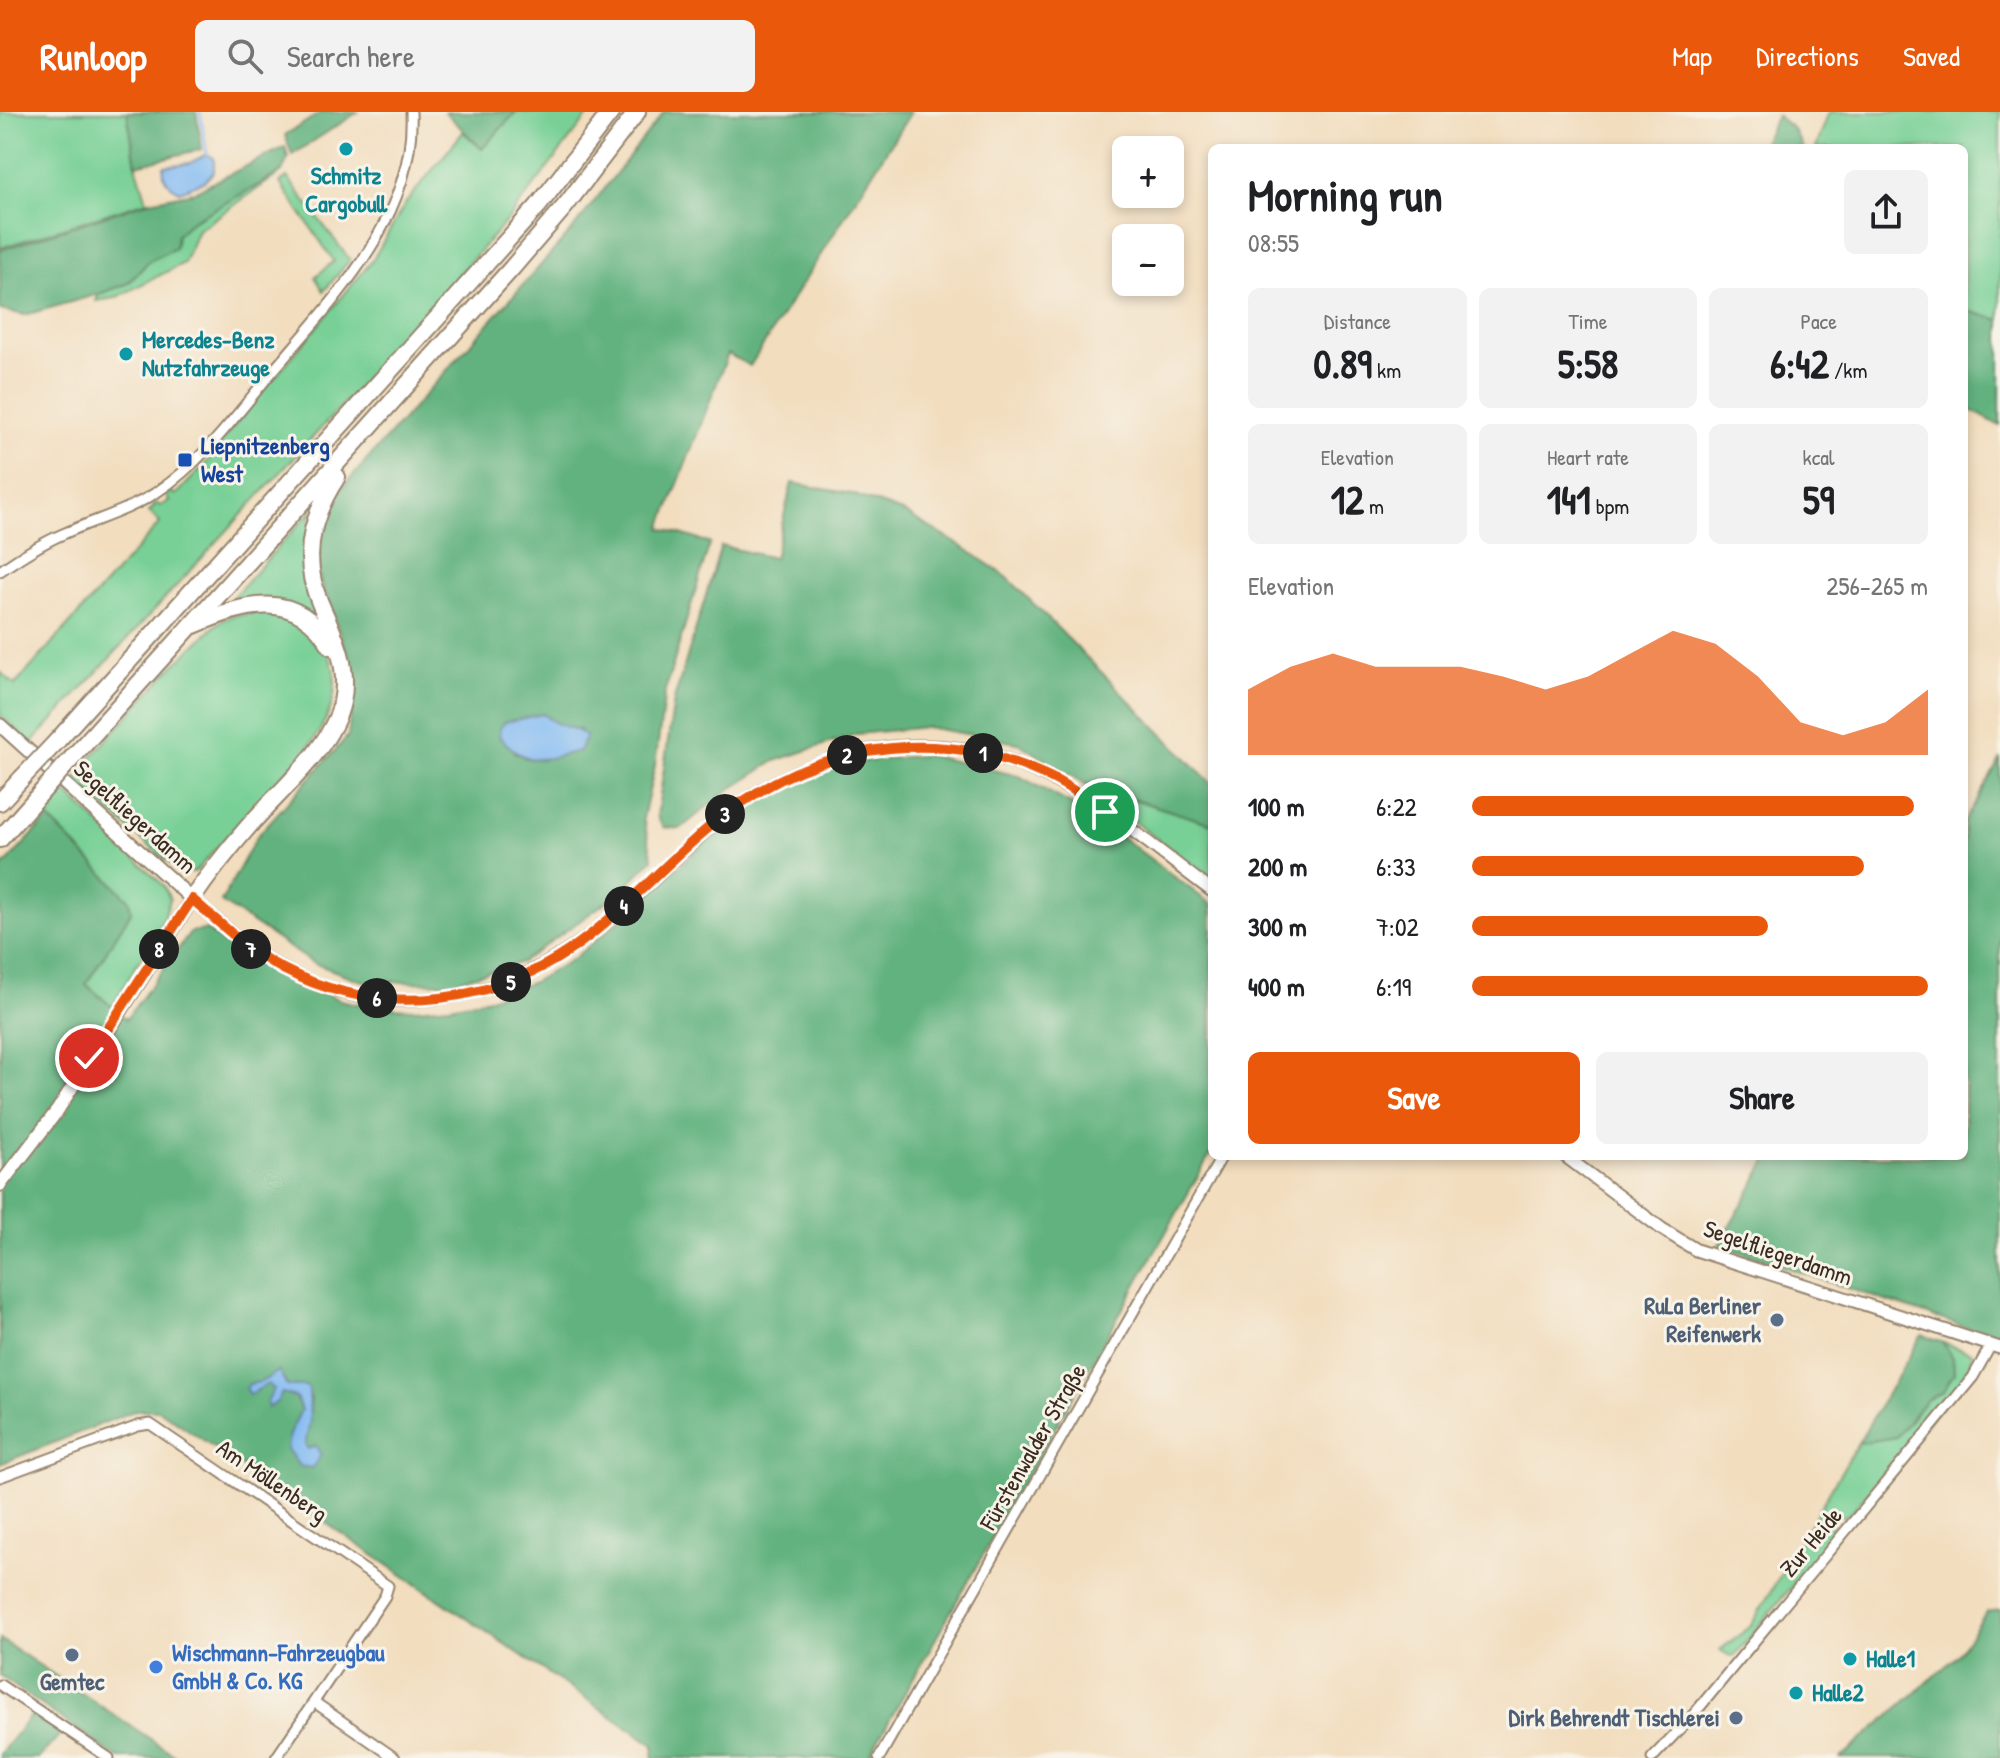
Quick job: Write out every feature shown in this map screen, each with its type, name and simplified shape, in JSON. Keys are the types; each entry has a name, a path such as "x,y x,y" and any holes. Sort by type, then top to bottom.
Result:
{"highway":[{"path":"0,802 538,206 611,112"},
{"path":"0,839 363,437 566,205 637,112"},
{"path":"192,899 233,844 326,737 343,698 343,664 338,641 314,587 310,544 316,514 327,491 363,437"},
{"path":"190,627 238,607 261,604 282,606 316,626 343,664"}],"main road":[{"name":"Segelfliegerdamm","path":"0,725 192,899"},
{"path":"0,1185 57,1111 192,899"}],"street":[{"path":"0,571 46,542 156,493 177,477 241,409 347,283 374,240 401,184 411,139 411,112"},
{"name":"Segelfliegerdamm","path":"192,899 254,951 281,968 329,988 407,1001 479,992 517,979 563,955 609,919 709,828 760,791 814,764 858,752 908,746 978,752 1044,774 1105,812 1208,888"},
{"name":"Fürstenwalder Straße","path":"879,1758 1220,1160"},
{"name":"Segelfliegerdamm","path":"1570,1160 1662,1229 1696,1250 1995,1346"},
{"name":"Zur Heide","path":"1652,1758 1694,1714 1973,1377 1995,1346"},
{"name":"Am Möllenberg","path":"0,1477 150,1424 388,1586 385,1596 276,1758"},
{"path":"0,1685 109,1758"},
{"path":"314,1702 395,1758"}],"green space":[{"path":"0,112 127,112 136,165 147,201 0,248"},
{"path":"127,112 196,112 202,149 136,165"},
{"path":"322,112 358,112 292,155 285,135"},
{"path":"445,112 516,112 482,149"},
{"path":"516,112 591,112 509,218 358,388 31,744 0,715 0,672 15,685 160,523 149,512 153,505 156,503 160,506 169,501 166,495 171,491 174,495 178,493 211,458 213,451 372,261 405,204 463,132 482,149"},
{"path":"664,112 911,112 750,366 728,354 661,528 710,543 665,691 655,765 643,818 653,859 620,892 522,962 449,983 362,981 313,963 221,902 257,836 348,736 355,677 318,571 321,526 341,489 572,230","holes":["543,714 558,726 580,730 542,760 526,758 514,752 505,722"]},
{"path":"1829,112 2000,112 2000,320 1968,311 1968,144 1817,144"},
{"path":"1777,116 1793,129 1801,144 1762,144"},
{"path":"285,147 288,158 282,172 192,221 177,235 175,248 149,261 128,283 25,315 0,310 0,250 150,201 194,192"},
{"path":"282,172 198,230 184,263 115,298 96,301 99,294 128,284 149,261 175,248 177,235 192,221"},
{"path":"287,177 350,260 324,291 315,277 334,261 280,183"},
{"path":"1968,311 2000,320 2000,426 1968,408"},
{"path":"792,483 852,494 905,513 963,547 1008,578 1208,780 1208,823 1085,784 1018,743 926,727 856,734 775,761 723,794 680,829 663,827 657,816 674,700 721,546 774,558"},
{"path":"312,510 310,519 329,632 311,616 223,608"},
{"path":"273,611 303,624 326,651 335,675 333,699 324,723 291,768 195,872 181,873 74,782 87,767 85,764 170,669 219,622 231,616"},
{"path":"927,755 1019,776 1093,816 1208,902 1208,1158 868,1758 653,1758 654,1745 159,1410 136,1410 0,1464 0,870 48,818 129,900 131,912 86,984 126,1019 191,932 207,930 243,959 340,1000 372,1007 414,1009 490,998 533,982 573,959 639,904 721,827 763,797 808,774 846,763","holes":["279,1371 287,1386 305,1386 311,1399 305,1444 308,1450 289,1435 301,1410 296,1397 268,1384 249,1384 261,1382"]},
{"path":"2000,760 2000,1339 1719,1245 1768,1160 1968,1160 1968,815"},
{"path":"1085,784 1208,823 1208,878"},
{"path":"65,791 163,885 170,899 163,920 112,1007 86,984 131,912 129,900 44,814"},
{"path":"1922,1335 1941,1342 1947,1348 1953,1358 1954,1373 1943,1391 1925,1401 1896,1437 1858,1443"},
{"path":"1941,1342 1972,1353 1968,1374 1849,1515 1834,1521 1826,1545 1735,1655 1730,1656 1720,1650 1750,1627 1858,1443 1896,1437 1925,1401 1943,1390 1954,1373 1953,1358"},
{"path":"2000,1610 2000,1758 1841,1758 1957,1656 1987,1612"},
{"path":"0,1639 179,1758 118,1758 0,1676"},
{"path":"32,1714 63,1731 39,1758 0,1758 0,1754"}],"water":[{"path":"207,154 214,158 214,171 205,181 180,191 167,182 164,166 190,163"},
{"path":"543,714 586,736 579,751 536,759 518,753 499,736 505,722"},
{"path":"279,1371 287,1386 306,1386 309,1390 310,1421 305,1444 308,1449 316,1446 321,1455 312,1468 299,1466 287,1449 289,1435 301,1410 296,1397 282,1393 277,1402 268,1408 267,1401 274,1389 268,1384 249,1395 246,1389 249,1384 261,1382"}],"waterway":[{"path":"200,112 207,154"}],"place":[{"name":"Schmitz Cargobull","path":"346,149"},
{"name":"Mercedes-Benz Nutzfahrzeuge","path":"126,354"},
{"name":"Liepnitzenberg West","path":"185,460"},
{"name":"RuLa Berliner Reifenwerk","path":"1777,1320"},
{"name":"Gemtec","path":"72,1655"},
{"name":"Halle1","path":"1850,1659"},
{"name":"Wischmann-Fahrzeugbau GmbH & Co. KG","path":"156,1667"},
{"name":"Halle2","path":"1796,1693"},
{"name":"Dirk Behrendt Tischlerei","path":"1736,1718"}],"route":[{"path":"89,1058 192,899 254,951 305,980 363,996 430,1000 498,986 563,955 609,919 725,814 760,791 814,764 858,752 908,746 978,752 1044,774 1105,812"}]}
